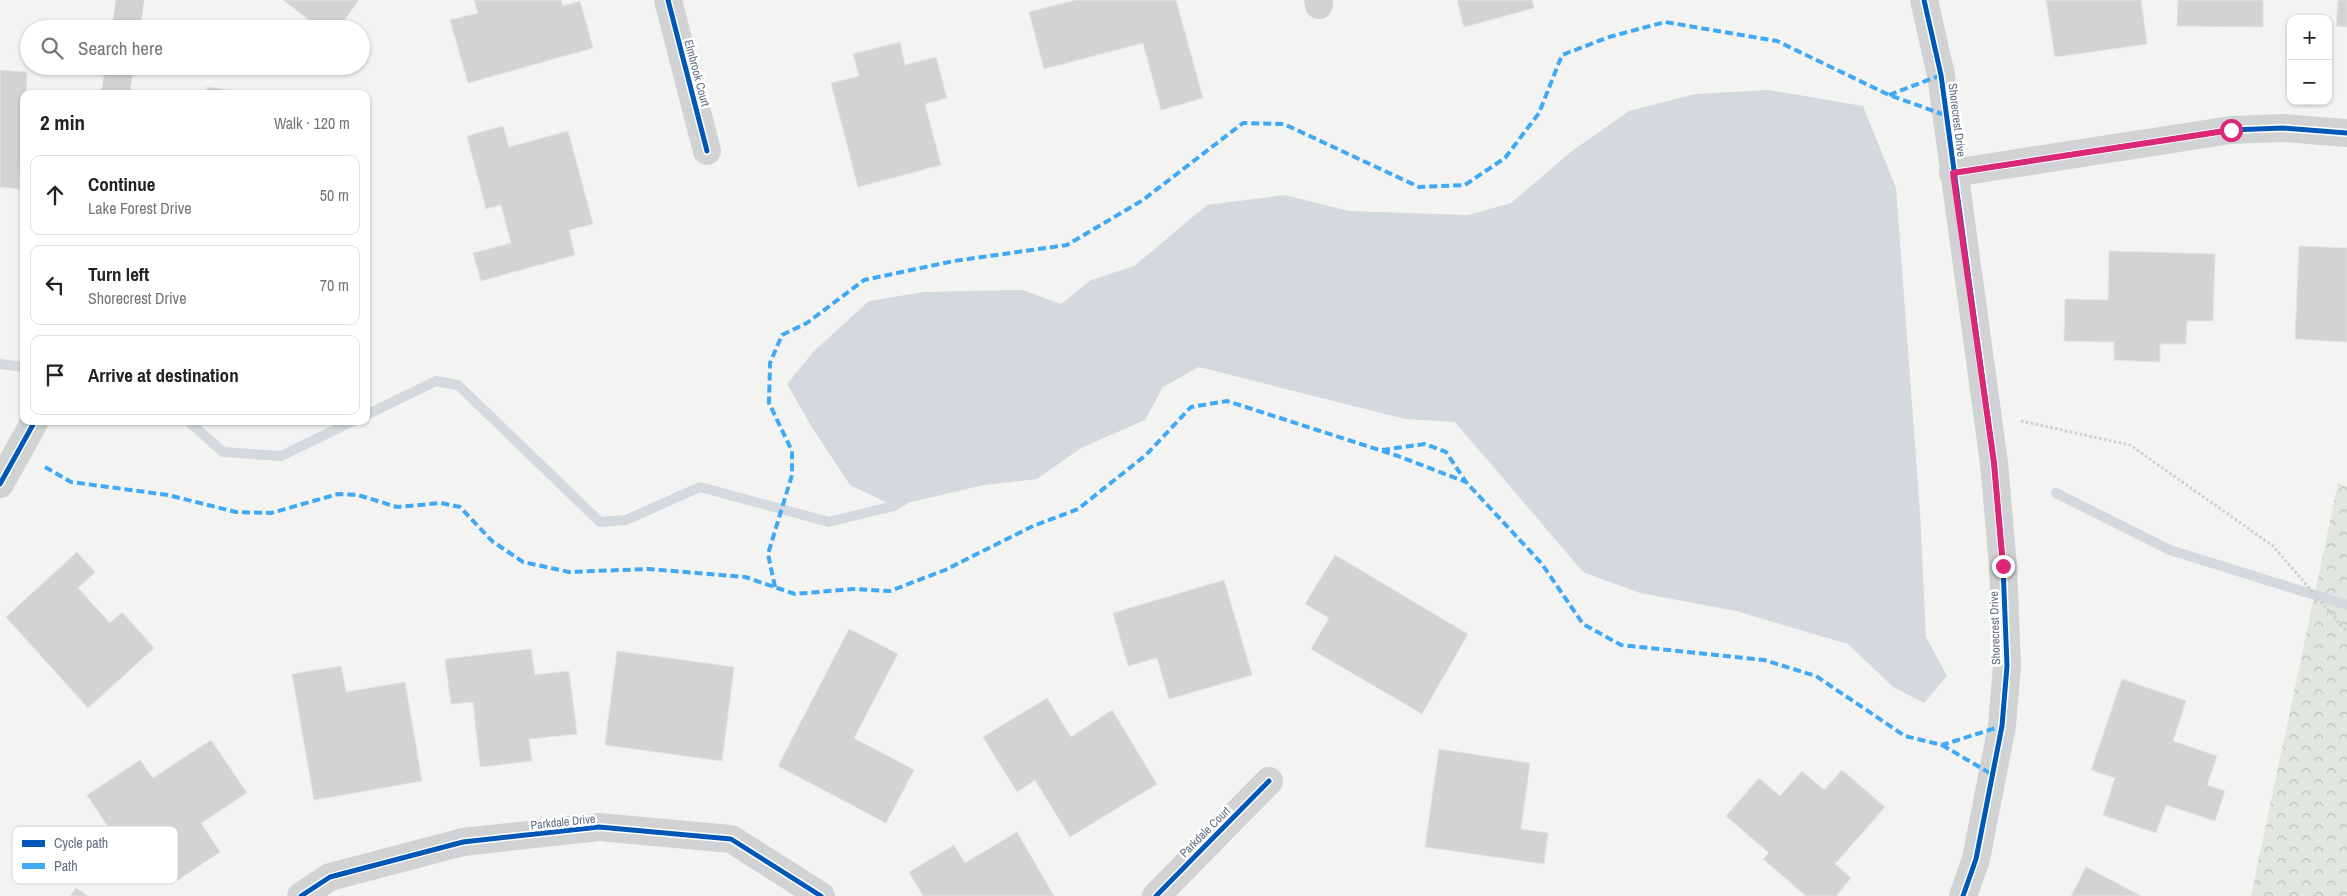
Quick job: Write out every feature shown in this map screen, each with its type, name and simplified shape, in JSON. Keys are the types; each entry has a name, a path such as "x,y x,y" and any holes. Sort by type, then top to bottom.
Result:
{"street":[{"path":"127,20 130,0"},
{"name":"Elmbrook Court","path":"668,0 708,150"},
{"name":"Shorecrest Drive","path":"1924,0 1941,74 1994,463 2003,566 2007,666 2002,726 1976,859 1963,896"},
{"path":"116,90 118,75"},
{"path":"1953,173 2231,130 2283,128 2347,132"},
{"path":"0,484 33,425"},
{"name":"Parkdale Court","path":"1156,896 1269,781"},
{"name":"Parkdale Drive","path":"301,896 330,878 463,842 599,828 731,839 821,896"}],"path":[{"path":"1987,414 2130,445 2273,546 2347,632"}],"green space":[{"path":"2338,483 2347,487 2347,896 2251,896"}],"shaded area":[{"path":"1769,90 1863,106 1896,188 1920,512 1926,637 1947,676 1924,703 1893,687 1848,644 1736,611 1640,593 1583,572 1455,422 1405,419 1199,367 1163,387 1145,420 1081,448 1037,479 984,485 894,506 850,485 813,429 787,384 814,351 869,301 924,292 1022,290 1061,304 1091,280 1134,266 1207,205 1285,195 1349,211 1468,215 1511,203 1572,151 1629,111 1695,94"}],"building":[{"path":"283,0 359,0 345,20 309,20"},
{"path":"474,0 561,0 563,6 580,1 593,48 468,83 450,20 478,13"},
{"path":"1076,0 1176,0 1203,98 1161,110 1143,43 1044,69 1029,12"},
{"path":"1457,0 1532,0 1534,8 1464,27"},
{"path":"2046,0 2141,0 2147,44 2055,57"},
{"path":"2178,0 2263,0 2263,27 2177,26"},
{"path":"2338,0 2347,0 2347,27 2336,26"},
{"path":"900,42 905,65 936,57 947,98 925,104 941,165 858,187 831,83 859,76 853,54"},
{"path":"0,70 20,71 20,75 27,75 26,90 20,90 19,189 0,187"},
{"path":"207,87 228,90 207,90"},
{"path":"503,126 509,147 568,131 593,224 569,230 575,255 481,281 473,253 511,243 501,205 486,209 467,136"},
{"path":"2299,246 2347,248 2347,342 2295,339"},
{"path":"2109,251 2215,254 2213,321 2187,321 2186,344 2160,344 2160,362 2114,360 2114,342 2064,341 2065,299 2108,300"},
{"path":"77,552 95,572 78,588 110,623 122,612 154,648 88,708 6,617"},
{"path":"1335,555 1468,634 1422,714 1311,649 1329,618 1305,604"},
{"path":"1224,580 1252,675 1169,699 1157,658 1128,666 1113,613"},
{"path":"849,629 898,654 854,738 914,770 886,823 778,766"},
{"path":"531,649 535,675 569,671 577,734 529,739 532,761 480,767 473,702 451,704 445,659"},
{"path":"617,651 734,667 722,761 605,745"},
{"path":"341,666 346,692 405,682 422,781 314,800 292,674"},
{"path":"2122,679 2186,701 2173,741 2217,756 2207,785 2225,791 2215,821 2166,805 2156,833 2103,815 2115,778 2091,770"},
{"path":"1047,698 1071,737 1112,710 1157,784 1070,837 1035,780 1017,792 983,737"},
{"path":"211,740 247,793 201,823 220,852 178,880 178,826 107,826 87,795 140,760 153,778"},
{"path":"1439,749 1530,763 1521,829 1548,833 1544,864 1425,847"},
{"path":"1842,770 1885,807 1835,864 1851,878 1836,896 1806,896 1763,859 1769,853 1726,816 1759,778 1780,796 1802,771 1824,790"},
{"path":"1017,832 1054,896 923,896 909,872 954,845 965,863"},
{"path":"2086,867 2141,896 2071,896"},
{"path":"76,888 88,896 70,896"}],"waterway":[{"path":"0,364 20,366"},
{"path":"370,413 436,381 458,385 600,522 626,520 700,487 829,522 894,506 904,500"},
{"path":"193,425 223,452 281,456 345,425"},
{"path":"2056,493 2170,550 2347,605"}],"marked path":[{"path":"775,587 768,554 792,475 792,451 769,403 770,363 782,335 807,323 864,280 954,261 1067,245 1143,200 1243,123 1284,124 1419,187 1465,185 1505,158 1539,113 1562,55 1609,37 1665,22 1777,41 1889,95 1945,115"},
{"path":"1889,95 1941,75"},
{"path":"45,467 71,482 168,495 236,512 271,513 338,494 358,495 397,507 441,503 460,507 492,541 523,562 569,572 648,569 745,577 795,594 853,589 890,591 945,570 1033,526 1078,509 1146,455 1191,407 1227,401 1398,456 1466,482 1542,564 1583,624 1621,645 1764,660 1816,676 1905,736 1942,745 2002,726"},
{"path":"1382,450 1425,444 1446,452 1466,482"},
{"path":"1942,745 1993,775"}],"cycle path":[{"path":"668,0 707,151"},
{"path":"1924,0 1941,75 1994,463 2003,566 2007,666 2002,726 1976,859 1963,896"},
{"path":"1953,173 2231,130 2283,128 2347,133"},
{"path":"0,484 33,425"},
{"path":"1156,896 1269,781"},
{"path":"301,896 330,877 463,842 599,827 731,839 821,896"}],"route":[{"path":"2003,566 1994,463 1953,173 2231,130"}]}
